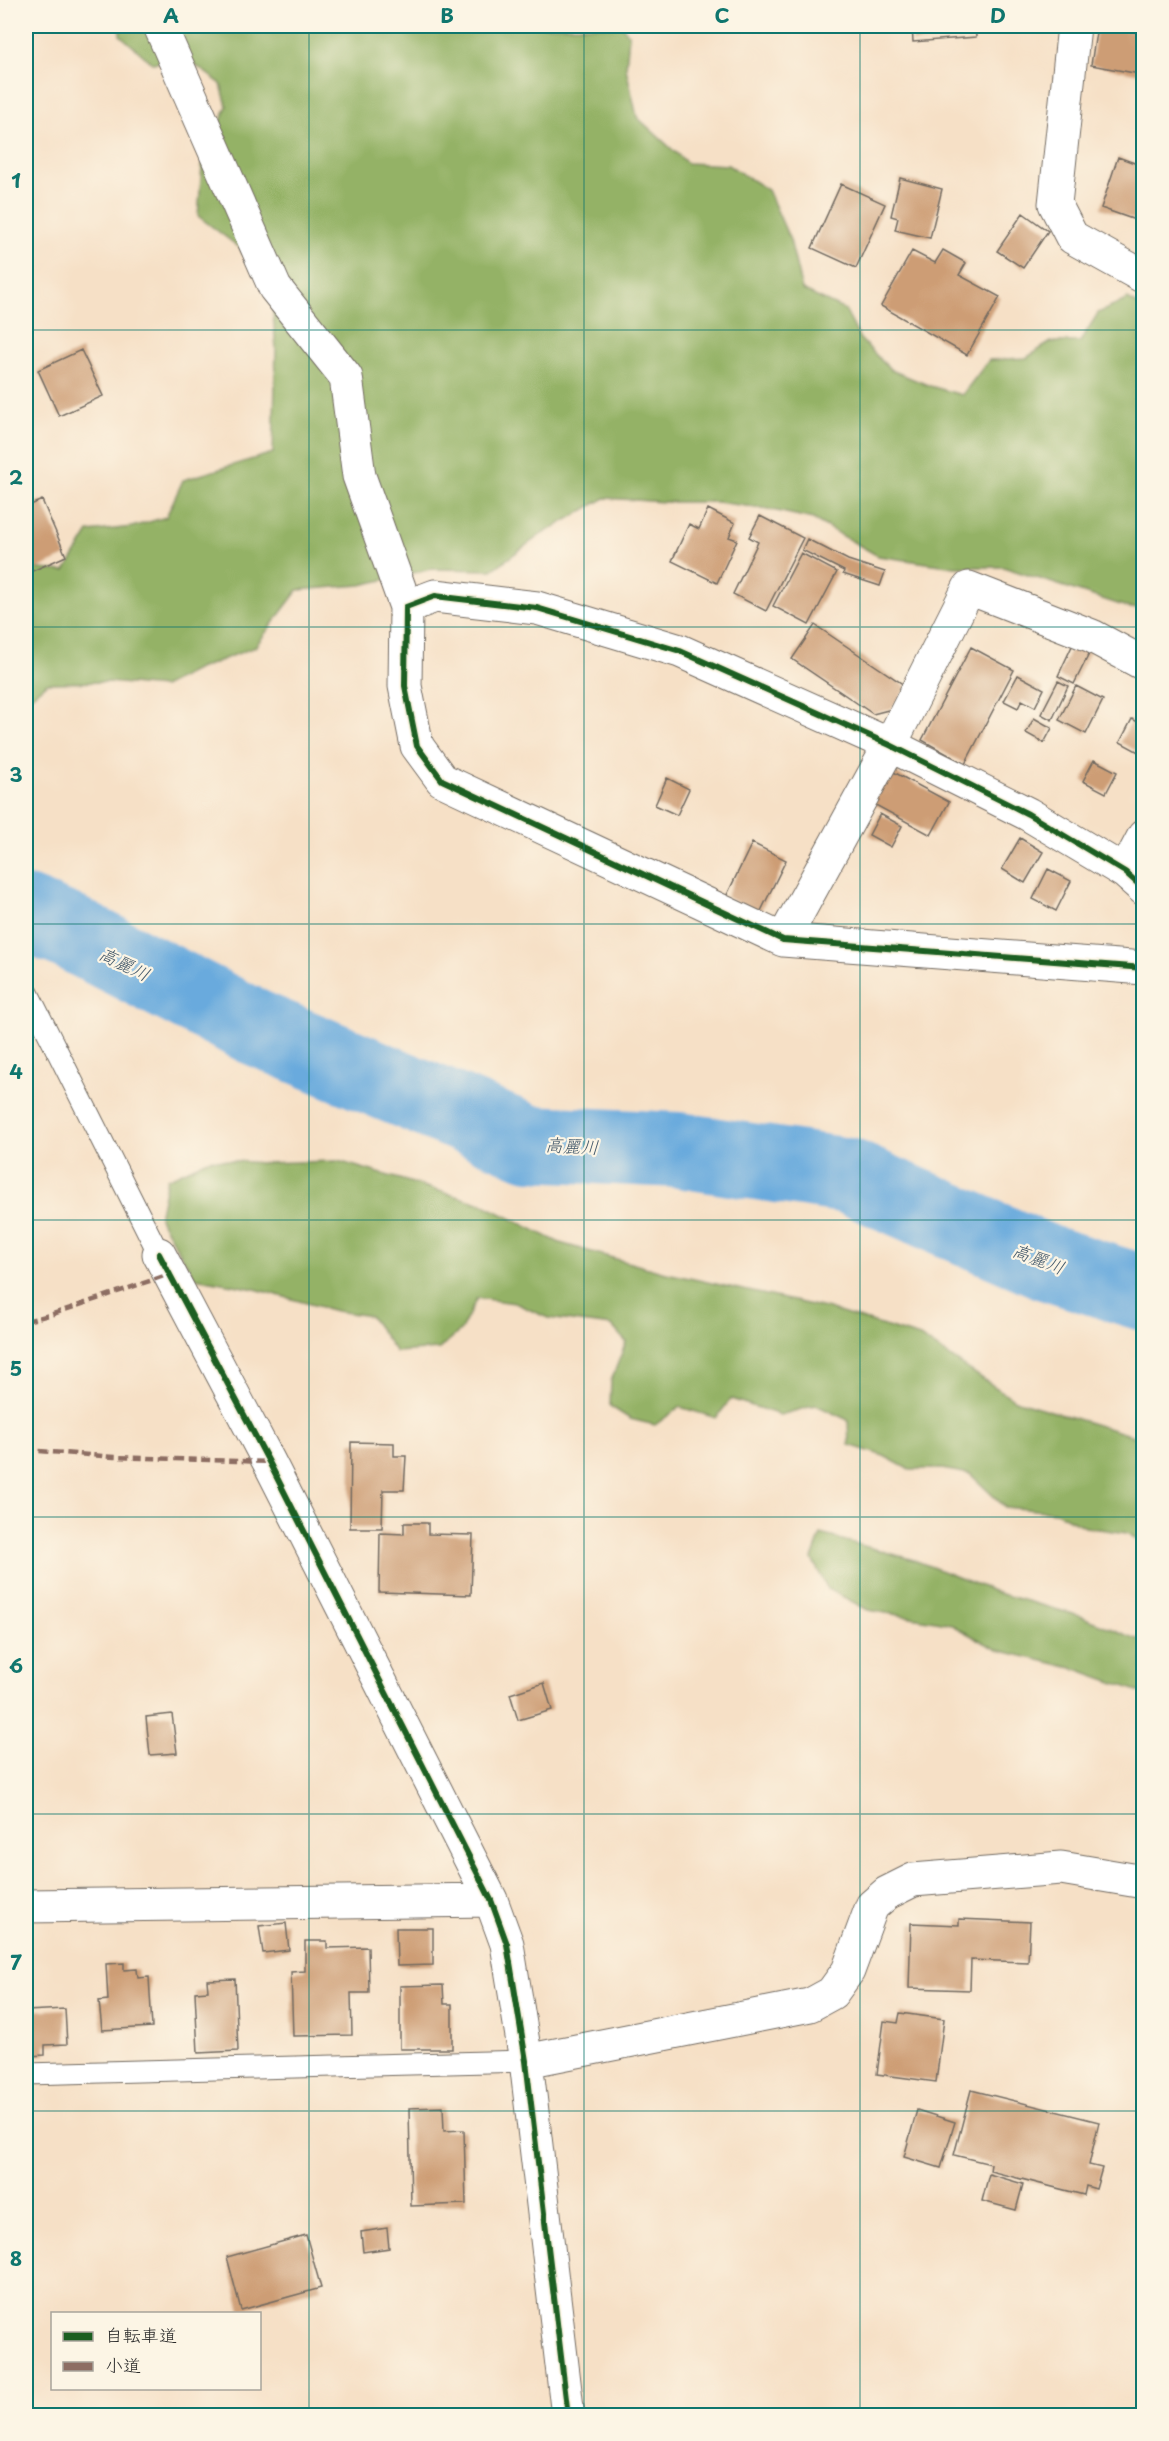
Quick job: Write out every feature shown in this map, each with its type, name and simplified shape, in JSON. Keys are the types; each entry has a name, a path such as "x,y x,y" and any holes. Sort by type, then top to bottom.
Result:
{"street":[{"path":"160,26 275,288 346,377 359,476 406,607 405,686 417,746 442,780 783,940 1143,968"},
{"path":"1074,26 1056,204 1072,237 1143,277"},
{"path":"783,940 890,745 969,588 1092,636 1143,664"},
{"path":"406,607 435,596 537,608 680,651 890,745 1028,814 1134,881 1143,836"},
{"path":"159,1254 269,1462 491,1900 507,1944 526,2061 568,2415"},
{"path":"526,2061 810,2005 832,1994 848,1971 872,1906 887,1893 913,1880 1061,1868 1143,1882"},
{"path":"26,1906 491,1900"}],"lane":[{"path":"26,989 159,1254"},
{"path":"26,2074 526,2061"}],"green space":[{"path":"121,26 622,26 629,35 626,68 637,117 687,163 728,165 768,190 790,240 802,290 845,310 860,339 891,370 930,386 962,395 989,360 1026,358 1051,342 1080,342 1098,313 1128,299 1143,308 1143,609 1130,608 1003,567 955,567 878,556 813,519 768,509 717,502 664,502 605,498 542,534 492,570 431,569 361,585 298,590 255,647 196,670 163,687 108,682 47,683 26,700 26,568 65,571 89,532 132,527 166,517 183,480 273,453 276,349 272,302 240,248 198,216 202,166 227,106 221,84 187,59 152,63 120,35"},
{"path":"210,1159 261,1163 338,1161 482,1204 560,1243 662,1272 825,1308 920,1337 1015,1400 1143,1439 1143,1543 1127,1533 1085,1527 1056,1512 1005,1507 970,1474 942,1469 908,1469 884,1456 849,1445 848,1420 816,1405 780,1415 731,1399 716,1418 680,1407 655,1425 630,1419 610,1406 611,1381 626,1342 612,1326 548,1318 515,1303 477,1298 461,1330 439,1349 396,1352 370,1316 336,1311 255,1289 195,1278 159,1218 167,1179"},
{"path":"821,1534 914,1560 1001,1594 1080,1616 1137,1639 1143,1638 1143,1693 1076,1669 998,1650 948,1623 868,1610 828,1589 812,1559"}],"building":[{"path":"912,26 975,26 976,37 913,42"},
{"path":"1097,26 1144,34 1140,74 1091,65"},
{"path":"1144,155 1144,218 1141,222 1101,208 1118,157 1140,165"},
{"path":"900,178 942,189 930,238 895,230 898,218 891,216"},
{"path":"841,184 885,204 856,268 812,248"},
{"path":"1023,213 1048,231 1023,268 997,251"},
{"path":"943,250 966,263 959,275 1000,297 967,355 881,306 912,251 935,263"},
{"path":"81,350 103,396 59,416 38,370"},
{"path":"42,500 66,556 28,573 26,507"},
{"path":"708,509 735,523 729,537 737,540 717,583 672,561 689,524 699,529"},
{"path":"760,516 803,538 766,611 733,594 758,542 749,537"},
{"path":"807,539 848,560 885,572 880,586 843,574 844,571 802,550"},
{"path":"801,553 837,572 809,625 773,606"},
{"path":"815,625 907,687 892,709 873,714 792,659"},
{"path":"1073,644 1090,652 1074,684 1058,676"},
{"path":"971,647 1014,670 965,764 922,740"},
{"path":"1018,675 1044,689 1035,707 1022,700 1018,708 1004,701"},
{"path":"1058,681 1068,686 1052,720 1041,714"},
{"path":"1076,686 1103,700 1086,734 1059,720"},
{"path":"1034,718 1052,728 1044,743 1026,733"},
{"path":"1132,719 1144,725 1144,755 1120,742"},
{"path":"1094,760 1117,772 1106,793 1083,781"},
{"path":"888,769 949,802 931,835 870,802"},
{"path":"667,778 689,789 677,815 655,805"},
{"path":"880,814 902,826 891,847 869,835"},
{"path":"1020,838 1043,852 1025,883 1002,869"},
{"path":"752,843 786,860 760,913 726,897"},
{"path":"1048,869 1071,881 1056,911 1033,899"},
{"path":"351,1442 394,1443 394,1456 406,1456 404,1490 383,1490 382,1528 350,1528"},
{"path":"404,1523 428,1523 428,1534 473,1535 471,1595 379,1592 380,1533 404,1534"},
{"path":"544,1683 552,1710 518,1720 510,1694"},
{"path":"172,1714 177,1753 150,1755 146,1717"},
{"path":"959,1919 1030,1922 1028,1962 971,1960 970,1990 909,1988 911,1923 959,1925"},
{"path":"286,1923 289,1950 263,1953 259,1926"},
{"path":"396,1928 433,1928 433,1965 397,1966"},
{"path":"305,1941 327,1941 327,1948 368,1947 369,1993 351,1993 352,2035 293,2036 291,1972 305,1971"},
{"path":"124,1963 124,1970 137,1969 138,1978 149,1977 152,2027 102,2030 99,2001 108,2000 106,1964"},
{"path":"235,1979 238,2051 198,2053 195,1992 208,1991 207,1980"},
{"path":"443,1985 444,2004 452,2004 452,2049 400,2049 400,1986"},
{"path":"65,2009 67,2044 45,2045 45,2055 29,2056 28,2046 26,2046 26,2011"},
{"path":"900,2013 944,2019 936,2082 877,2074 884,2021 898,2023"},
{"path":"971,2090 1099,2122 1089,2165 1102,2168 1096,2189 1086,2186 1084,2195 990,2171 991,2164 954,2155"},
{"path":"443,2107 444,2131 464,2130 466,2204 411,2206 409,2108"},
{"path":"917,2110 955,2122 941,2168 904,2157"},
{"path":"989,2174 1023,2184 1016,2210 982,2201"},
{"path":"387,2228 389,2248 363,2252 361,2232"},
{"path":"306,2235 321,2288 241,2310 227,2257"}],"waterway":[{"name":"高麗川","path":"26,914 65,930 254,1027 530,1143 679,1150 848,1176 1048,1263 1144,1293"}],"marked path":[{"path":"26,1321 170,1274"},
{"path":"26,1450 114,1457 269,1462"}],"cycle path":[{"path":"1144,889 1125,872 1028,814 890,745 680,651 537,608 435,596 406,607 405,686 417,746 442,780 783,940 1144,968"},
{"path":"159,1254 269,1462 491,1900 507,1944 526,2061 568,2416"}]}
